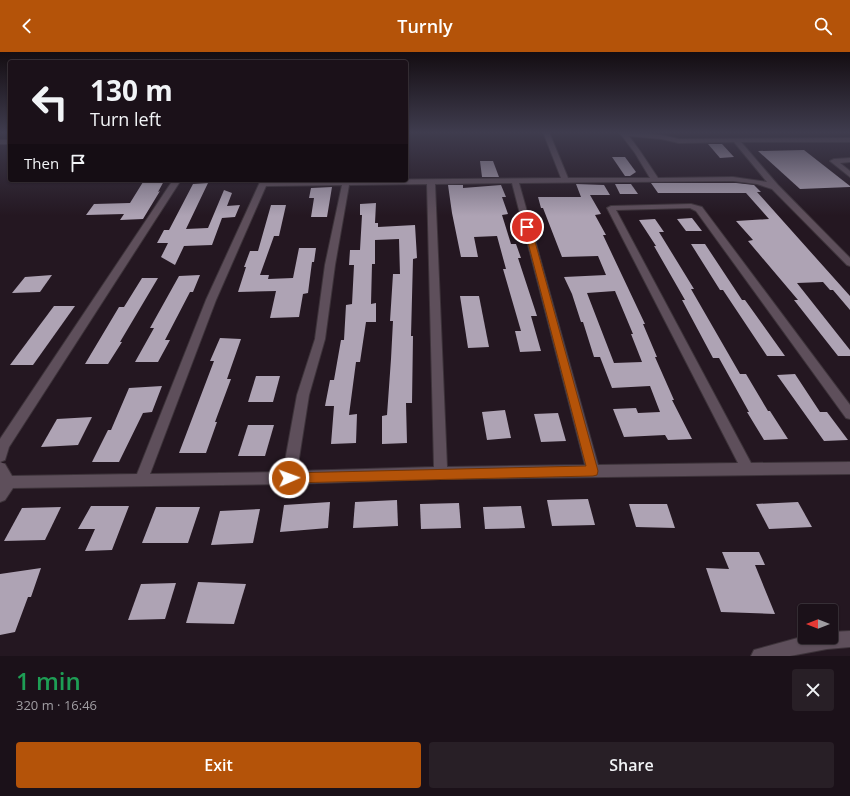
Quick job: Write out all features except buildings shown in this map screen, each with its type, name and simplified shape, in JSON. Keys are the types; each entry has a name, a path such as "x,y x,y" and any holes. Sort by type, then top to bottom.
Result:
{"street":[{"path":"557,160 565,180"},
{"path":"643,160 655,179"},
{"path":"753,160 775,187 850,263"},
{"path":"847,160 834,161 850,175"},
{"path":"141,480 212,300 261,185 265,183 733,179 758,182 775,187"},
{"path":"515,181 593,471"},
{"path":"0,456 3,445 176,182"},
{"path":"289,478 304,395 320,339 331,258 346,182"},
{"path":"431,182 441,473"},
{"path":"748,470 611,208 691,206 699,209 850,414"},
{"path":"0,468 1,472 9,482"},
{"path":"9,482 289,478 441,473 850,468"},
{"path":"0,495 9,482"},
{"path":"760,656 804,644 830,639 850,639"}],"route":[{"path":"289,478 441,473 593,471 527,227"}]}
